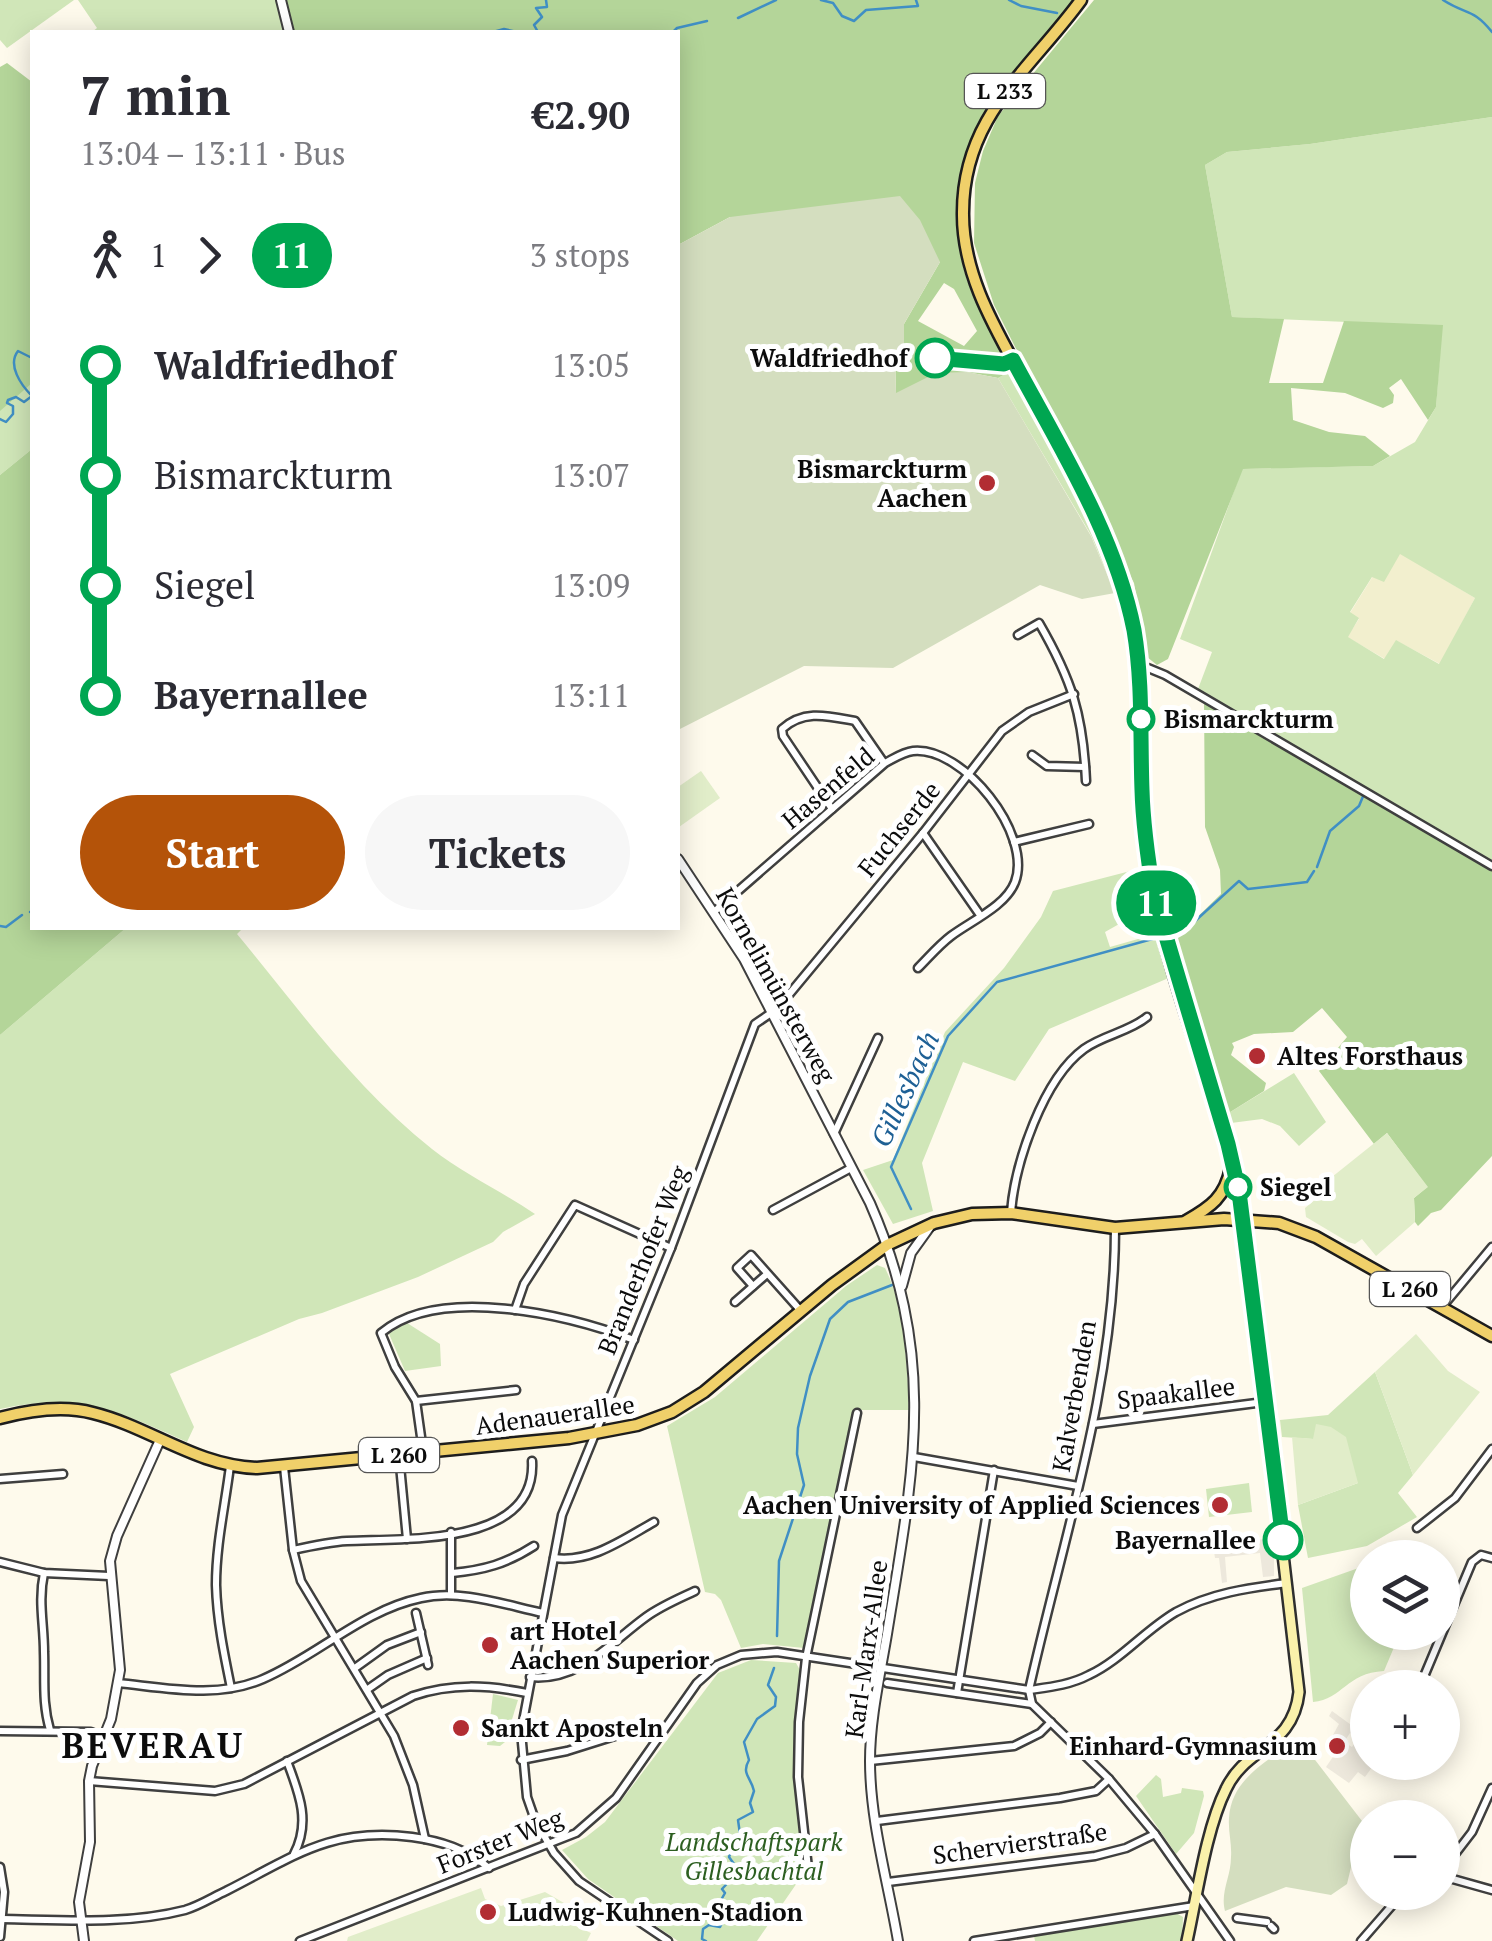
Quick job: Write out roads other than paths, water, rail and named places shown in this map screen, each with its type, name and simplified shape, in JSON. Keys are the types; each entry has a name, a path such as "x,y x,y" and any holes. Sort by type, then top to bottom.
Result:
{"main road":[{"name":"L 233","path":"1081,0 1004,92 982,129 965,182 964,237 980,296 1073,474 1126,596 1139,670 1144,823 1154,896 1232,1162 1244,1220 1298,1671 1298,1704 1281,1736 1231,1778 1218,1810 1186,1941"},
{"path":"1181,1224 1217,1202 1226,1187 1232,1162"},
{"name":"Adenauerallee","path":"0,1418 34,1410 75,1409 98,1414 208,1461 230,1466 284,1466 594,1434 637,1425 687,1404 887,1245 934,1222 972,1214 1011,1214 1115,1228 1244,1220"},
{"name":"L 260","path":"1244,1220 1279,1223 1305,1232 1492,1336"}],"street":[{"path":"282,0 289,30"},
{"path":"1018,635 1039,623 1059,658 1084,730 1086,781"},
{"path":"1139,670 1155,669 1492,866"},
{"name":"Fuchserde","path":"772,1012 923,833 1002,731 1029,712 1074,694"},
{"path":"832,809 784,736 782,729 787,724 810,714 855,721 884,763"},
{"name":"Hasenfeld","path":"715,911 884,763 913,751 946,758 967,775 997,806 1014,842"},
{"path":"1032,755 1047,766 1085,767"},
{"path":"918,968 947,938 1013,888 1018,874 1014,842 1089,824"},
{"path":"923,833 980,915"},
{"name":"Kornelimünsterweg","path":"680,862 715,911 772,1012 870,1203 887,1245"},
{"name":"Branderhofer Weg","path":"668,1941 578,1881 549,1846 527,1796 521,1732 562,1515 672,1248 744,1052 758,1020 772,1012"},
{"path":"1011,1214 1017,1175 1043,1104 1059,1074 1086,1047 1147,1016"},
{"name":"Kornelimünsterweg","path":"834,1134 878,1038"},
{"path":"772,1210 851,1168"},
{"path":"514,1310 524,1284 575,1205 672,1248"},
{"path":"901,1290 910,1253 934,1222"},
{"name":"Kalverbenden","path":"1032,1704 1029,1690 1092,1424 1108,1331 1115,1228"},
{"name":"Karl-Marx-Allee","path":"887,1245 901,1290 915,1384 914,1457 870,1761 898,1941"},
{"path":"1442,1307 1492,1247"},
{"path":"753,1286 736,1268 751,1255 800,1311"},
{"path":"735,1302 767,1274"},
{"path":"424,1452 416,1401 395,1367 381,1333 398,1321 417,1313 514,1310 580,1322 634,1340"},
{"path":"416,1401 516,1390"},
{"name":"Spaakallee","path":"1092,1424 1264,1402"},
{"path":"809,1876 798,1777 799,1722 806,1658 857,1412"},
{"path":"84,1941 80,1891 90,1842 89,1781 111,1719 118,1683 119,1643 109,1576 112,1547 160,1440"},
{"path":"1417,1528 1455,1498 1492,1449"},
{"path":"399,1455 407,1539"},
{"path":"914,1457 1078,1486"},
{"path":"293,1550 342,1541 407,1539 488,1526 511,1513 532,1486 532,1461"},
{"path":"230,1466 216,1585 231,1688"},
{"path":"284,1466 293,1550 301,1581 382,1712 413,1785 425,1839"},
{"path":"958,1693 994,1470"},
{"path":"0,1479 63,1474"},
{"path":"554,1558 583,1558 654,1522"},
{"path":"450,1596 451,1532"},
{"path":"452,1572 483,1570 509,1562 534,1546"},
{"path":"1427,1670 1472,1562 1481,1556 1492,1558"},
{"path":"0,1562 44,1573 109,1576"},
{"path":"44,1573 40,1600 43,1707 50,1730"},
{"path":"1029,1690 1070,1683 1097,1671 1154,1626 1188,1606 1229,1591 1287,1583"},
{"path":"530,1678 544,1679 575,1670 646,1617 695,1592"},
{"path":"118,1683 184,1691 231,1688 262,1680 396,1606 420,1598 450,1596 543,1613"},
{"path":"368,1689 388,1675 428,1661 416,1613"},
{"path":"355,1668 387,1646 421,1632"},
{"name":"Forster Weg","path":"300,1941 576,1834 604,1812 698,1683 717,1665 760,1651 1029,1690"},
{"path":"903,1685 906,1670"},
{"path":"887,1683 1032,1704 1109,1779 1155,1834 1230,1941"},
{"path":"89,1781 215,1791 244,1784 413,1696 452,1686 496,1686 527,1693"},
{"path":"870,1761 1014,1746 1040,1733 1051,1722"},
{"path":"521,1760 637,1729 661,1735"},
{"path":"0,1731 92,1732 103,1737"},
{"path":"287,1761 304,1819 294,1855"},
{"path":"877,1821 1096,1791 1109,1779"},
{"path":"1460,1849 1492,1788"},
{"name":"Schervierstraße","path":"888,1882 1095,1856 1126,1848 1155,1834"},
{"path":"2,1920 155,1916 190,1908 294,1855 349,1836 425,1839 462,1850 488,1868"},
{"path":"1179,1868 1205,1864"},
{"path":"0,1867 4,1892 0,1937"},
{"path":"1460,1880 1492,1890"},
{"path":"974,1941 1195,1906"},
{"path":"1361,1941 1388,1910"},
{"path":"1213,1914 1224,1916"},
{"path":"1237,1918 1270,1926"}],"waterway":[{"path":"537,30 534,25 542,17 536,8 547,7 546,0"},
{"path":"738,18 776,0"},
{"path":"821,0 833,3 842,16 854,21 866,10 918,6 916,0"},
{"path":"1009,0 1057,13"},
{"path":"1443,0 1474,15 1492,32"},
{"path":"675,30 707,21"},
{"path":"500,30 508,30"},
{"path":"30,357 18,351 14,362 20,381 30,394"},
{"path":"0,419 6,422 13,414 8,400 16,397 24,402 30,398"},
{"name":"Gillesbach","path":"1317,867 1330,831 1359,806 1364,794"},
{"name":"Gillesbach","path":"1173,935 1183,932 1239,881 1248,889 1307,882 1314,871"},
{"path":"0,926 6,927 22,915"},
{"name":"Gillesbach","path":"911,1209 891,1167 948,1036 997,982 1156,938"},
{"name":"Gillesbach","path":"777,1636 779,1561 804,1485 797,1454 798,1428 810,1376 830,1319 848,1302 892,1285"},
{"name":"Gillesbach","path":"706,1941 702,1939 703,1929 709,1925 720,1927 718,1917 729,1906 721,1900 725,1893 722,1889 739,1871 729,1857 731,1851 742,1851 751,1844 748,1836 740,1834 738,1820 753,1812 750,1803 754,1791 746,1772 749,1760 744,1742 757,1719 775,1706 776,1697 768,1685 774,1668"}],"place":[{"name":"Waldfriedhof","path":"935,358"},
{"name":"Bismarckturm Aachen","path":"987,483"},
{"name":"Bismarckturm","path":"1141,719"},
{"name":"Altes Forsthaus","path":"1257,1056"},
{"name":"Siegel","path":"1238,1187"},
{"name":"Aachen University of Applied Sciences","path":"1220,1505"},
{"name":"Bayernallee","path":"1283,1540"},
{"name":"art Hotel Aachen Superior","path":"490,1645"},
{"name":"Sankt Aposteln","path":"461,1728"},
{"name":"Einhard-Gymnasium","path":"1337,1746"},
{"name":"Ludwig-Kuhnen-Stadion","path":"488,1912"}],"district":[{"name":"BEVERAU","path":"153,1746"}],"park label":[{"name":"Landschaftspark Gillesbachtal","path":"754,1856"}]}
